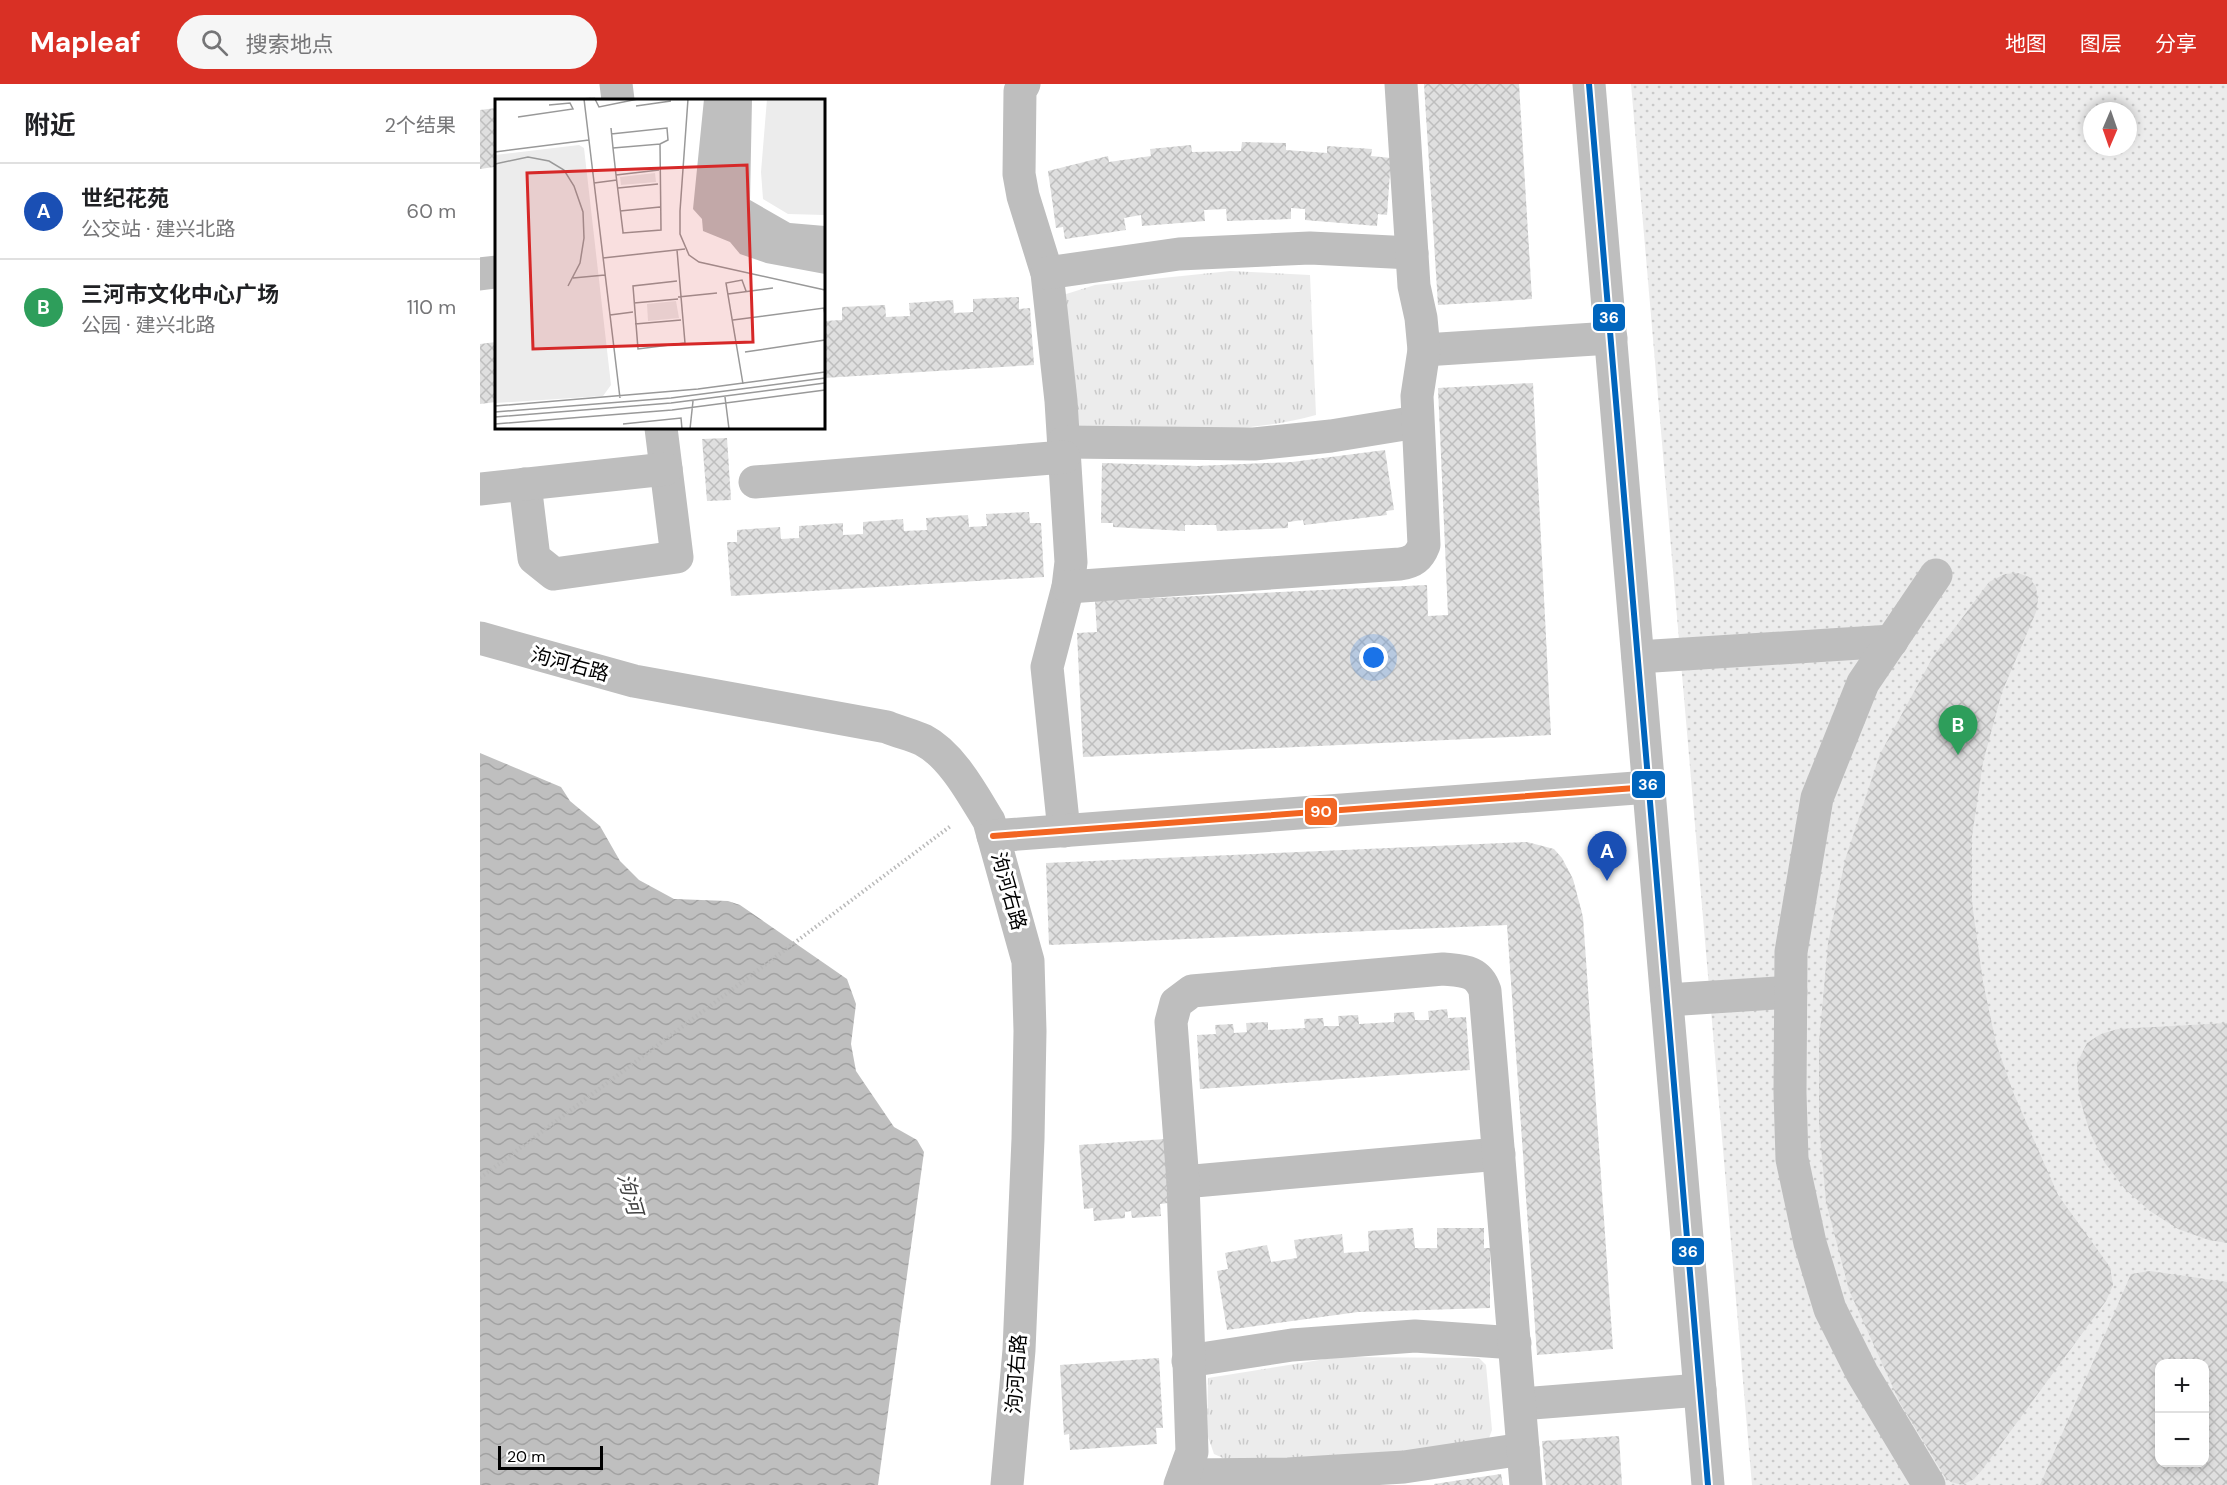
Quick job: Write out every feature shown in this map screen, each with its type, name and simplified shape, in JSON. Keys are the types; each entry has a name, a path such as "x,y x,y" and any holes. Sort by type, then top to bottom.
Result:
{"street":[{"path":"616,84 618,99"},
{"path":"1024,84 1020,91 1019,174 1023,196 1047,273 1064,450 1071,562 1068,587 1047,667 1064,831"},
{"path":"1068,587 1411,562 1420,555 1424,544 1417,396 1424,350 1412,253 1401,84"},
{"path":"1589,84 1708,1485"},
{"path":"1047,273 1179,254 1310,248 1412,253"},
{"path":"480,274 495,272"},
{"path":"1424,350 1611,338"},
{"path":"755,482 1064,450 1254,444 1417,422"},
{"path":"525,484 534,558 554,574 677,558 661,429"},
{"path":"480,489 666,468"},
{"path":"1929,1485 1867,1382 1836,1320 1810,1243 1792,1159 1791,952 1817,798 1863,683 1936,575"},
{"name":"泃河右路","path":"480,638 634,681 887,727 925,741 942,756 989,821 1028,961 1030,1031 1028,1139 1019,1338 1007,1485"},
{"path":"1638,657 1892,641"},
{"path":"993,836 1649,787"},
{"path":"1523,1449 1404,1467 1182,1480 1192,1452 1183,1182 1171,1022 1176,1003 1183,995 1204,990 1443,969 1473,973 1481,980 1485,991 1526,1485"},
{"path":"1667,1000 1791,992"},
{"path":"1183,1182 1499,1154"},
{"path":"1188,1361 1292,1345 1415,1336 1515,1342"},
{"path":"1520,1404 1700,1390"}],"path":[{"path":"480,1178 855,899 978,804"}],"green space":[{"path":"1631,84 2227,84 2227,1485 1752,1485"},
{"path":"1230,271 1310,275 1316,415 1287,422 1229,429 1082,429 1074,421 1063,295 1095,285"},
{"path":"1338,1357 1479,1358 1486,1365 1492,1430 1489,1438 1367,1458 1232,1462 1214,1454 1207,1434 1208,1378"}],"water":[{"name":"泃河","path":"480,753 561,787 570,801 600,826 620,861 639,880 674,899 728,901 740,905 847,979 856,1004 851,1044 856,1071 894,1127 917,1140 924,1152 878,1485 480,1485"}],"building":[{"path":"1424,84 1519,84 1532,299 1438,305"},
{"path":"495,108 495,172 494,167 480,169 480,110"},
{"path":"1242,142 1286,143 1286,150 1327,153 1327,146 1372,149 1371,156 1391,158 1387,215 1378,214 1377,226 1305,220 1305,209 1291,208 1291,219 1227,221 1226,209 1204,210 1205,221 1142,226 1141,215 1124,218 1126,230 1065,239 1063,227 1056,228 1048,171 1108,156 1109,162 1151,156 1150,149 1191,145 1192,152 1241,151"},
{"path":"1019,297 1019,309 1030,308 1034,365 825,378 825,321 842,320 842,307 885,305 886,317 910,316 909,303 953,300 954,313 973,312 973,299"},
{"path":"495,342 495,402 480,404 480,344"},
{"path":"1533,383 1551,735 1083,757 1077,633 1097,632 1095,601 1427,585 1428,616 1448,615 1438,388"},
{"path":"727,438 731,500 707,501 702,439"},
{"path":"1385,450 1394,510 1386,511 1387,515 1304,525 1303,520 1288,522 1288,528 1217,531 1216,525 1185,525 1185,531 1113,527 1113,523 1101,523 1102,463 1197,466 1292,462"},
{"path":"1029,512 1030,523 1041,523 1044,577 731,596 727,542 737,542 737,530 780,527 781,539 799,538 799,526 843,523 843,535 863,534 863,522 903,519 904,531 927,530 926,518 968,515 969,527 987,526 986,514"},
{"path":"2018,573 2029,577 2036,587 2038,600 2036,612 2002,692 1983,762 1972,836 1972,903 1983,982 1996,1043 2013,1092 2058,1195 2110,1267 2113,1285 2106,1301 1982,1470 1974,1479 1962,1485 1951,1482 1945,1477 1900,1403 1849,1290 1826,1202 1819,1124 1819,1043 1828,943 1845,860 1880,754 1933,657 1989,582 2005,574"},
{"path":"1527,842 1554,849 1562,858 1573,879 1583,917 1613,1349 1537,1355 1507,925 1049,945 1046,863"},
{"path":"1447,1009 1448,1018 1466,1017 1470,1070 1200,1089 1197,1035 1216,1034 1215,1025 1233,1024 1234,1033 1247,1032 1246,1023 1268,1022 1268,1030 1305,1028 1304,1019 1323,1018 1324,1026 1339,1026 1338,1016 1358,1015 1359,1024 1394,1022 1394,1013 1414,1012 1415,1020 1429,1020 1428,1011"},
{"path":"2227,1023 2227,1243 2209,1240 2178,1229 2150,1211 2125,1189 2105,1163 2090,1133 2079,1096 2077,1063 2087,1043 2101,1034 2118,1029"},
{"path":"1165,1139 1169,1203 1160,1204 1161,1216 1132,1218 1131,1211 1125,1212 1125,1218 1094,1221 1093,1208 1084,1209 1079,1145"},
{"path":"1413,1228 1415,1248 1437,1248 1437,1228 1484,1228 1484,1248 1490,1248 1490,1308 1358,1312 1227,1330 1217,1271 1228,1269 1225,1253 1267,1245 1271,1262 1297,1258 1294,1240 1342,1234 1344,1253 1369,1251 1368,1231"},
{"path":"2150,1271 2227,1282 2227,1485 2040,1485 2131,1274"},
{"path":"1159,1358 1163,1428 1156,1428 1157,1444 1070,1450 1069,1434 1064,1435 1060,1365"},
{"path":"1619,1436 1622,1485 1546,1485 1542,1441"},
{"path":"1501,1474 1503,1485 1434,1485 1434,1484"}],"transit line":[{"name":"36","path":"1589,84 1708,1485"},
{"name":"90","path":"993,836 1649,787"}],"place":[{"name":"三河市文化中心广场","path":"1958,755"},
{"name":"世纪花苑","path":"1607,881"}]}
